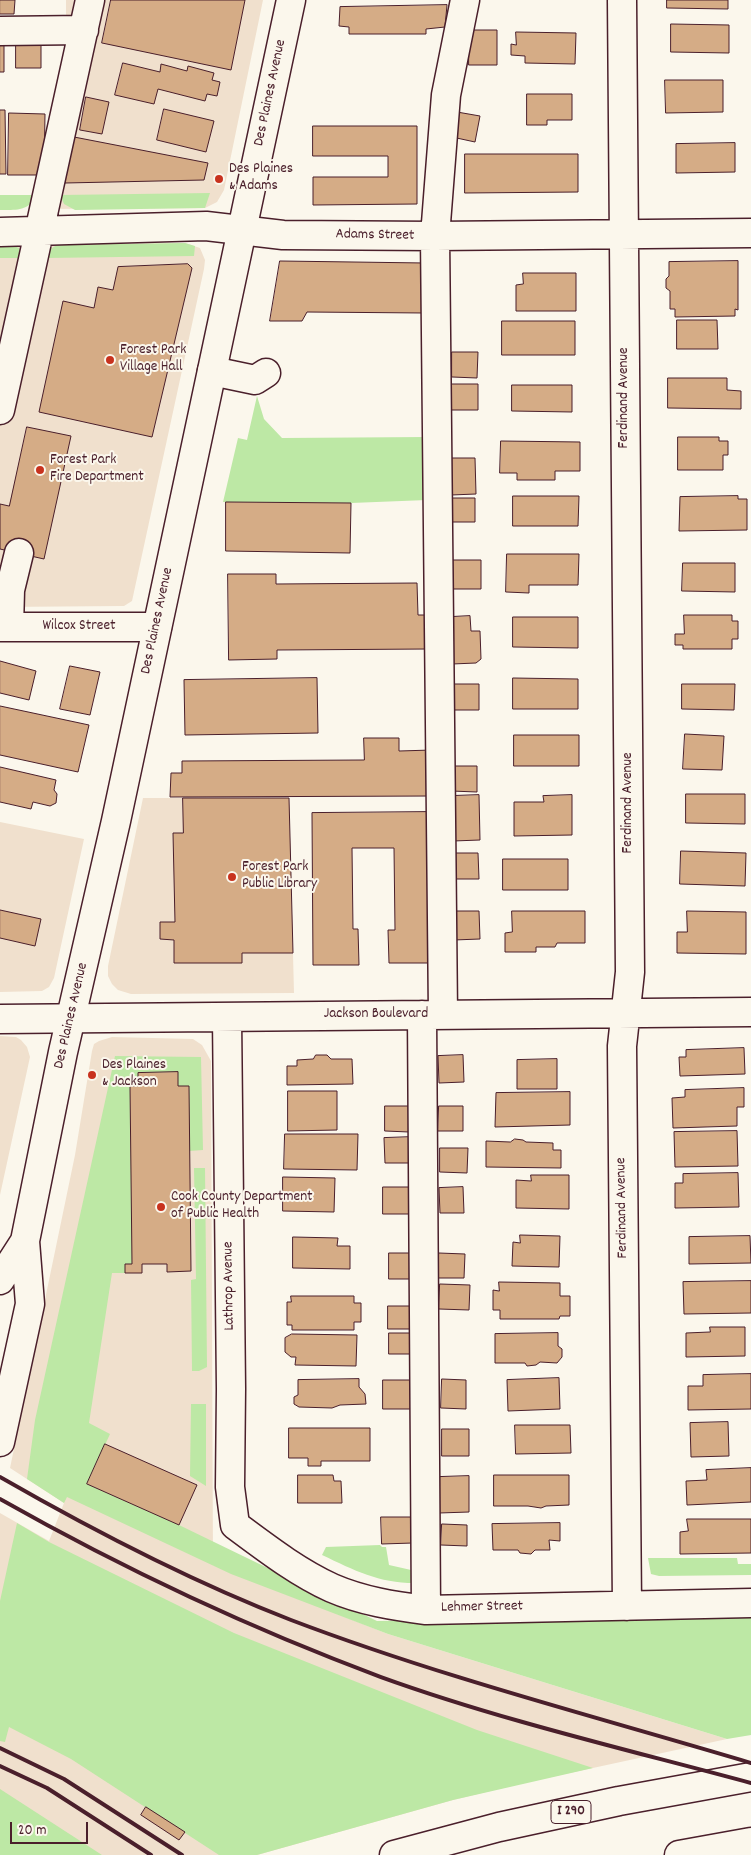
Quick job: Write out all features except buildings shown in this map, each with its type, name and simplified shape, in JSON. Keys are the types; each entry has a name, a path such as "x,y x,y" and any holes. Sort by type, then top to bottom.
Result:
{"main road":[{"path":"0,410 90,0"},
{"name":"Des Plaines Avenue","path":"0,1442 30,1304 25,1241 291,0"},
{"path":"426,1610 433,1015 435,236 446,95 465,0"},
{"name":"Ferdinand Avenue","path":"622,0 630,962 622,1046 627,1606"},
{"path":"0,31 84,30"},
{"name":"Adams Street","path":"0,232 206,226 283,235 435,236 751,233"},
{"path":"212,371 255,380 266,373"},
{"path":"4,627 19,553"},
{"name":"Wilcox Street","path":"4,627 157,626"},
{"name":"Jackson Boulevard","path":"0,1019 751,1012"},
{"name":"Lathrop Avenue","path":"227,1016 231,1389 230,1487 234,1525"},
{"name":"Des Plaines Avenue","path":"0,1280 25,1241"},
{"name":"Lehmer Street","path":"234,1525 282,1560 332,1588 392,1606 426,1610 751,1603"},
{"name":"I 290","path":"394,1855 508,1825 619,1802 751,1778"},
{"path":"679,1855 751,1842"}],"shaded area":[{"path":"66,0 263,0 224,190 217,202 205,208 44,209 83,31 66,30"},
{"path":"185,243 200,248 205,260 204,269 132,601 124,606 0,607 0,245"},
{"path":"143,798 289,798 294,993 131,994 118,990 112,984 108,976 108,966"},
{"path":"0,822 84,839 54,978 49,987 42,991 0,992"},
{"path":"0,1036 16,1037 21,1040 27,1047 30,1057 0,1195"},
{"path":"112,1037 193,1039 202,1045 211,1061 213,1565 388,1634 727,1739 453,1800 257,1855 0,1855 0,1513 49,1541 64,1503 10,1468 75,1155 92,1051 94,1044"}],"green space":[{"path":"210,193 205,208 75,210 64,204 60,195"},
{"path":"0,195 38,195 26,207 0,210"},
{"path":"185,243 195,246 194,256 46,258 47,251 57,245"},
{"path":"0,245 11,245 19,248 23,258 0,258"},
{"path":"257,396 264,419 282,438 426,437 427,500 351,503 223,502 238,438 247,440"},
{"path":"115,1056 201,1057 203,1150 189,1151 189,1086 178,1086 178,1072 138,1073 138,1086 130,1086 132,1264 125,1264 125,1273 112,1273 89,1423 110,1434 87,1484 179,1525 377,1621 751,1616 751,1735 727,1739 388,1634 231,1574 67,1497 64,1503 27,1479 35,1420"},
{"path":"194,1168 205,1168 207,1367 199,1371 192,1371 191,1280 196,1279"},
{"path":"191,1404 206,1404 206,1486 190,1476"},
{"path":"17,1523 49,1542 234,1633 477,1730 593,1768 453,1800 257,1855 219,1855 71,1759 9,1727 5,1742 0,1741 0,1601"},
{"path":"380,1545 386,1547 389,1565 420,1572 419,1583 380,1579 322,1555 326,1547"},
{"path":"648,1558 737,1558 738,1564 751,1564 751,1575 659,1576 651,1574"},
{"path":"0,1789 102,1855 0,1855"}],"railway":[{"path":"0,1477 71,1517 179,1572 291,1620 404,1660 520,1696 751,1763"},
{"path":"0,1499 92,1549 187,1596 283,1638 381,1677 518,1721 751,1783"},
{"path":"0,1748 64,1779 182,1855"},
{"path":"0,1766 47,1788 151,1855"}],"place":[{"name":"Des Plaines & Adams","path":"219,179"},
{"name":"Forest Park Village Hall","path":"110,360"},
{"name":"Forest Park Fire Department","path":"40,470"},
{"name":"Forest Park Public Library","path":"232,877"},
{"name":"Des Plaines & Jackson","path":"92,1075"},
{"name":"Cook County Department of Public Health","path":"161,1207"}]}
